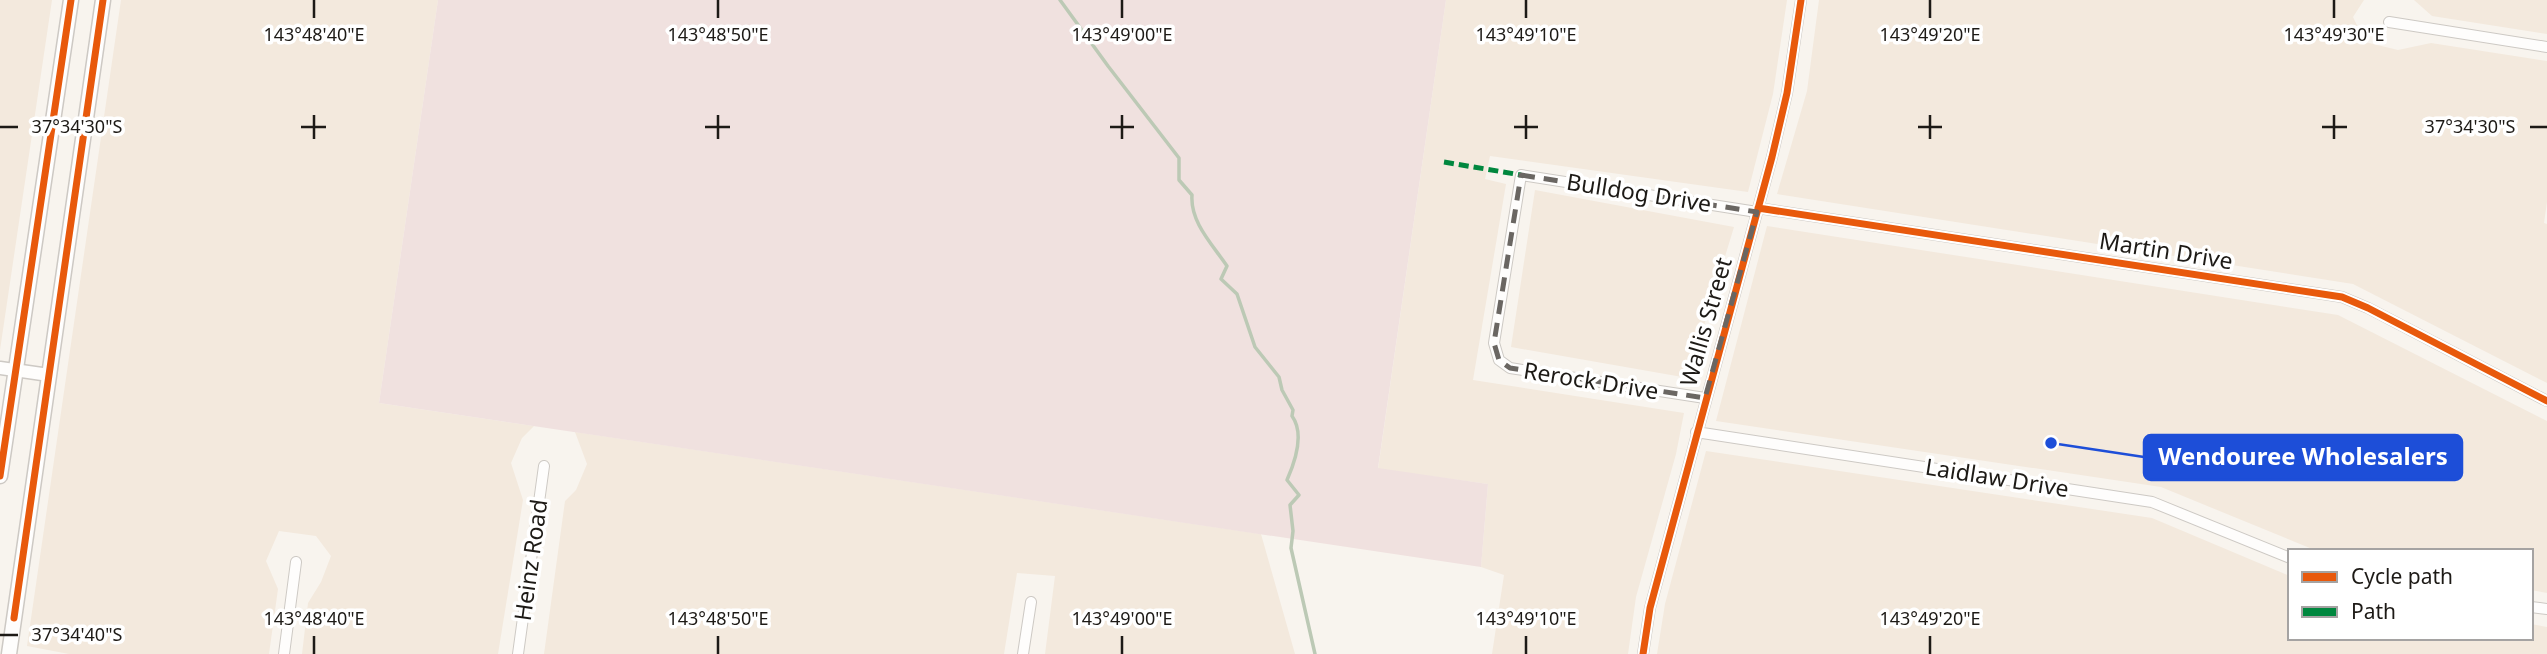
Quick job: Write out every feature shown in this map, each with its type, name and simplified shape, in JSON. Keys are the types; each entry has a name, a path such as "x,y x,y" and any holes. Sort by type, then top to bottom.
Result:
{"main road":[{"path":"0,476 71,0"},
{"path":"9,654 103,0"}],"street":[{"name":"Wallis Street","path":"1643,654 1650,608 1787,93 1801,0"},
{"path":"2389,22 2547,47"},
{"name":"Bulldog Drive","path":"1521,175 1757,210"},
{"name":"Rerock Drive","path":"1521,175 1494,343 1499,360 1510,368 1705,398"},
{"name":"Martin Drive","path":"1757,210 2342,297 2368,307 2547,401"},
{"path":"0,369 49,375"},
{"name":"Laidlaw Drive","path":"1696,432 2152,502 2288,557"},
{"name":"Heinz Road","path":"518,654 544,466"},
{"path":"284,654 296,562"},
{"path":"1023,654 1031,602"}],"highlighted area":[{"path":"1521,175 1757,212 1705,398 1510,368 1499,360 1494,343"}],"shaded area":[{"path":"0,0 52,0 0,350"},
{"path":"121,0 438,0 379,403 534,426 522,438 511,463 523,500 498,654 302,654 308,603 321,582 331,556 316,536 279,531 266,561 278,589 269,654 69,654 27,646"},
{"path":"438,0 1446,0 1378,468 1488,484 1481,567 379,403"},
{"path":"1446,0 1787,0 1773,94 1748,192 1490,156 1485,179 1506,184 1473,380 1684,413 1676,454 1636,597 1628,654 1492,654 1504,575 1481,567 1488,484 1378,469"},
{"path":"1819,0 2364,0 2353,17 2365,42 2398,50 2431,43 2547,61 2547,202 2544,223 2547,224 2547,383 2353,284 1777,194 1807,91"},
{"path":"2414,0 2547,0 2547,34 2432,16"},
{"path":"1535,190 1734,227 1688,378 1511,347"},
{"path":"1767,226 2338,315 2547,421 2547,593 2533,590 2533,549 2312,549 2161,487 1716,421"},
{"path":"575,432 1261,534 1295,654 1045,654 1055,576 1017,573 1004,654 544,654 565,501 576,490 587,464"},
{"path":"1706,451 2152,518 2288,575 2288,640 2533,640 2533,624 2547,627 2547,654 1657,654 1665,604"}],"waterway":[{"path":"1060,0 1179,158 1179,180 1192,195 1198,224 1227,266 1221,279 1237,294 1255,347 1279,377 1282,390 1293,410 1298,439 1296,457 1287,480 1299,495 1290,505 1293,531 1291,548 1315,654"}],"marked path":[{"path":"1444,162 1521,175"}],"cycle path":[{"path":"0,476 71,0"},
{"path":"14,618 103,0"},
{"path":"1643,654 1650,608 1772,157 1787,93 1801,0"},
{"path":"1758,208 2342,297 2547,401"}],"place":[{"name":"Wendouree Wholesalers","path":"2051,443"}]}
